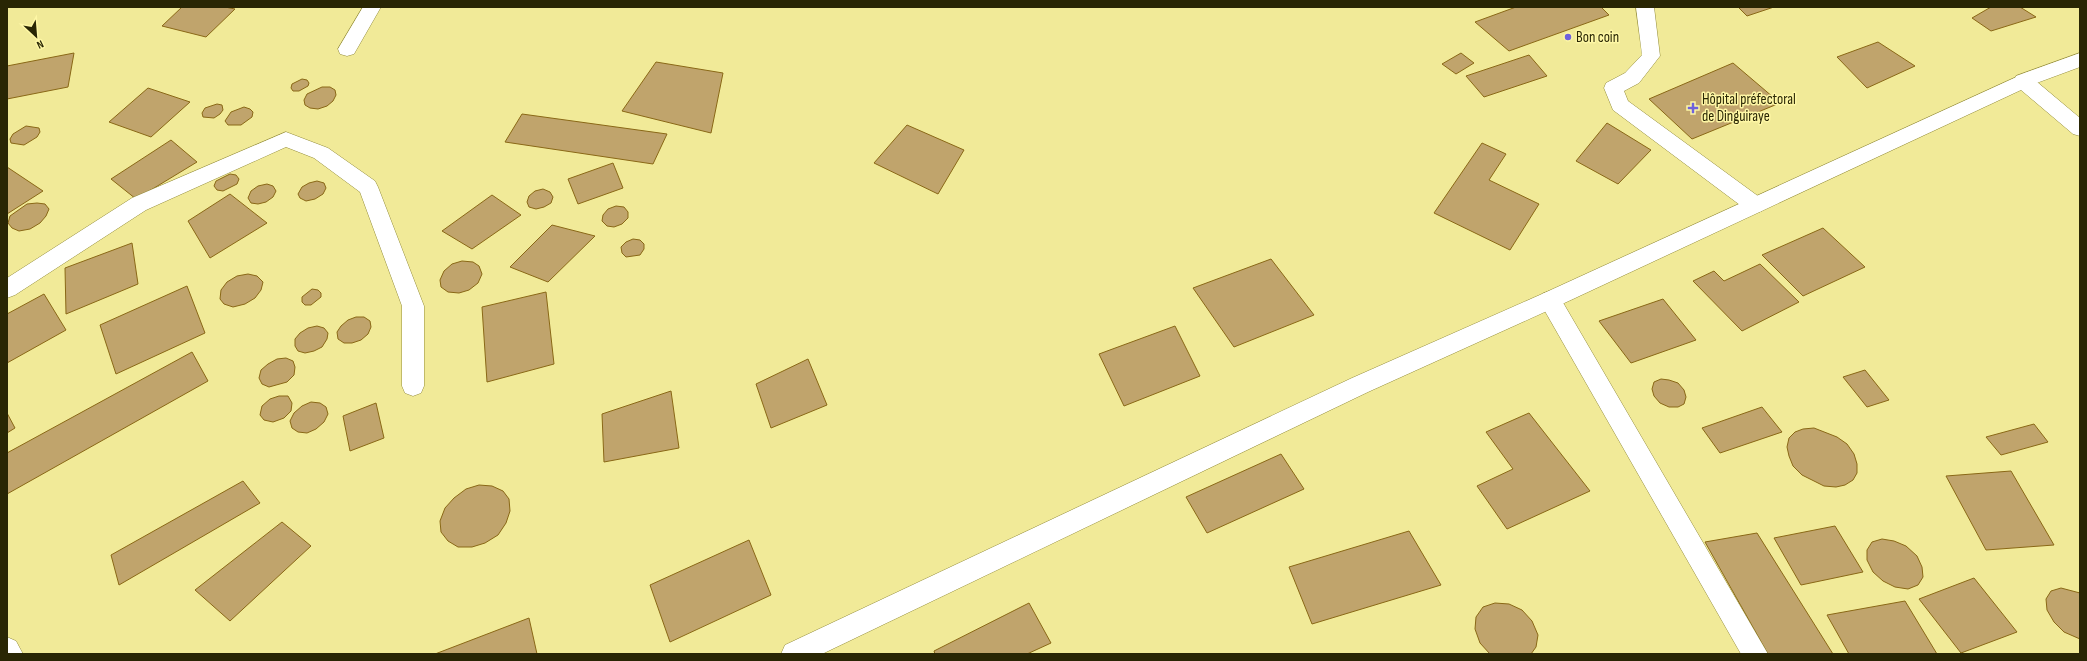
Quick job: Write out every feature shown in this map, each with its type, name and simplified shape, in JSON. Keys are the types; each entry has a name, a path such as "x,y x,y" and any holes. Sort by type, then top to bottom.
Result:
{"street":[{"path":"348,49 372,7"},
{"path":"1645,7 1651,56 1632,78 1613,88 1620,105 1754,205"},
{"path":"794,654 1360,385 1550,300 2023,81 2080,60"},
{"path":"2023,81 2080,129"},
{"path":"7,289 139,204 286,138 321,153 368,187 413,306 413,386"},
{"path":"1550,300 1755,654"},
{"path":"7,650 10,654"}],"building":[{"path":"182,7 225,7 235,9 206,37 162,26"},
{"path":"1516,7 1601,7 1609,15 1509,51 1475,22"},
{"path":"1738,7 1774,7 1747,16"},
{"path":"1991,7 2020,7 2036,17 1991,31 1972,18"},
{"path":"1878,42 1915,66 1867,88 1837,57"},
{"path":"74,53 68,87 7,99 7,66"},
{"path":"1461,53 1474,63 1456,74 1442,64"},
{"path":"1529,55 1547,76 1484,97 1466,76"},
{"path":"656,62 723,73 711,133 622,111"},
{"path":"1733,63 1780,103 1692,139 1649,99"},
{"path":"302,79 307,80 309,83 308,86 299,91 293,91 291,88 292,84"},
{"path":"322,87 330,87 335,90 336,95 333,101 327,106 318,109 310,108 305,105 304,100 307,94"},
{"path":"148,88 190,102 151,137 109,122"},
{"path":"217,104 222,105 223,110 220,114 214,118 203,117 202,113 205,108"},
{"path":"244,107 253,112 252,117 241,125 228,125 225,121 231,112"},
{"path":"522,114 667,134 653,164 505,142"},
{"path":"1607,123 1651,150 1618,184 1576,161"},
{"path":"907,125 964,150 938,194 874,163"},
{"path":"26,126 39,128 40,132 37,137 24,145 11,143 10,139 13,134"},
{"path":"171,140 197,162 136,199 111,179"},
{"path":"1482,143 1506,154 1489,180 1539,204 1510,250 1434,213"},
{"path":"613,163 623,188 578,204 568,179"},
{"path":"7,167 43,191 7,214"},
{"path":"230,174 236,175 239,179 237,184 223,191 217,190 214,186 216,181"},
{"path":"317,181 324,183 326,188 323,194 315,199 306,201 300,198 298,194 302,187"},
{"path":"267,184 273,186 276,191 273,197 266,202 258,204 251,203 248,198 251,191 258,186"},
{"path":"543,189 550,192 553,197 551,203 536,209 529,207 527,202 529,196 535,191"},
{"path":"230,194 267,223 210,258 188,221"},
{"path":"492,195 521,215 472,249 442,231"},
{"path":"27,204 45,204 49,209 46,216 40,223 30,229 19,231 12,228 8,223 10,216"},
{"path":"616,206 624,207 628,212 628,218 622,224 614,227 607,226 602,221 603,215 608,209"},
{"path":"552,225 595,236 548,282 510,267"},
{"path":"1823,228 1865,267 1803,296 1762,255"},
{"path":"633,239 640,240 644,244 644,249 640,255 626,257 622,253 621,247 626,242"},
{"path":"132,243 138,284 66,314 65,268"},
{"path":"1271,259 1314,315 1234,347 1193,288"},
{"path":"462,261 473,262 479,266 482,274 478,283 469,290 459,293 448,292 441,287 440,280 444,271 452,264"},
{"path":"1760,264 1799,302 1742,331 1693,281 1714,271 1724,281"},
{"path":"248,274 257,276 263,282 261,290 255,298 245,304 233,307 224,304 220,299 221,290 227,282 237,276"},
{"path":"187,286 205,333 116,374 100,325"},
{"path":"312,289 318,290 321,293 321,297 311,305 305,305 302,302 302,297"},
{"path":"546,292 554,364 487,382 482,307"},
{"path":"44,294 66,330 7,363 7,314"},
{"path":"1663,299 1696,340 1631,363 1599,321"},
{"path":"356,317 364,317 370,321 371,327 368,334 361,340 352,343 344,343 338,339 337,332 348,320"},
{"path":"317,326 324,328 328,333 327,339 322,347 305,353 298,351 295,346 295,339 300,333 308,328"},
{"path":"1175,326 1200,376 1124,406 1099,354"},
{"path":"192,352 208,381 7,494 7,453"},
{"path":"286,358 293,361 295,367 294,375 287,382 269,387 262,384 259,378 261,370 277,359"},
{"path":"808,359 827,405 771,428 756,384"},
{"path":"1865,370 1889,400 1867,407 1843,377"},
{"path":"1661,379 1678,383 1684,390 1686,397 1684,404 1678,407 1669,407 1660,403 1654,396 1652,389 1654,382"},
{"path":"671,391 679,448 604,462 602,414"},
{"path":"279,396 288,396 292,403 291,411 284,418 273,422 264,420 260,415 262,406 270,399"},
{"path":"311,402 320,403 326,407 328,414 324,422 316,429 307,433 298,432 292,428 290,421 294,413 302,406"},
{"path":"376,403 384,438 350,451 343,416"},
{"path":"1762,407 1782,432 1720,453 1702,428"},
{"path":"7,413 15,428 7,433"},
{"path":"1529,413 1590,491 1507,529 1477,486 1513,469 1486,432"},
{"path":"2034,424 2048,442 2001,455 1986,437"},
{"path":"1814,428 1837,437 1847,444 1854,454 1857,464 1857,473 1853,480 1845,485 1836,487 1824,486 1802,475 1793,466 1787,447 1789,438 1795,432 1803,429"},
{"path":"1281,454 1304,489 1207,533 1186,497"},
{"path":"2011,471 2054,545 1986,550 1946,476"},
{"path":"243,481 260,503 119,585 111,555"},
{"path":"479,485 492,486 503,491 509,499 510,511 506,523 498,535 485,543 472,547 458,547 448,541 441,532 440,521 445,508 454,498 466,489"},
{"path":"282,522 311,546 230,621 195,590"},
{"path":"1835,526 1863,572 1801,585 1774,538"},
{"path":"1409,531 1441,585 1312,624 1289,567"},
{"path":"1757,533 1833,654 1768,654 1705,542"},
{"path":"1882,539 1894,541 1906,546 1917,556 1922,567 1923,577 1918,585 1908,589 1895,587 1883,581 1873,572 1867,560 1867,550 1872,542"},
{"path":"749,540 771,595 670,642 650,585"},
{"path":"1974,578 2017,632 1961,653 1919,599"},
{"path":"2061,588 2080,593 2080,639 2064,632 2054,622 2047,610 2046,599 2051,591"},
{"path":"1905,601 1937,654 1849,654 1827,615"},
{"path":"1029,603 1051,643 1027,654 935,654 934,651"},
{"path":"1495,603 1509,604 1522,610 1532,621 1538,635 1536,647 1531,654 1490,654 1480,643 1475,629 1476,617 1483,607"},
{"path":"529,618 537,654 435,654"}],"place":[{"name":"Bon coin","path":"1568,37"},
{"name":"Hôpital préfectoral de Dinguiraye","path":"1693,108"}]}
